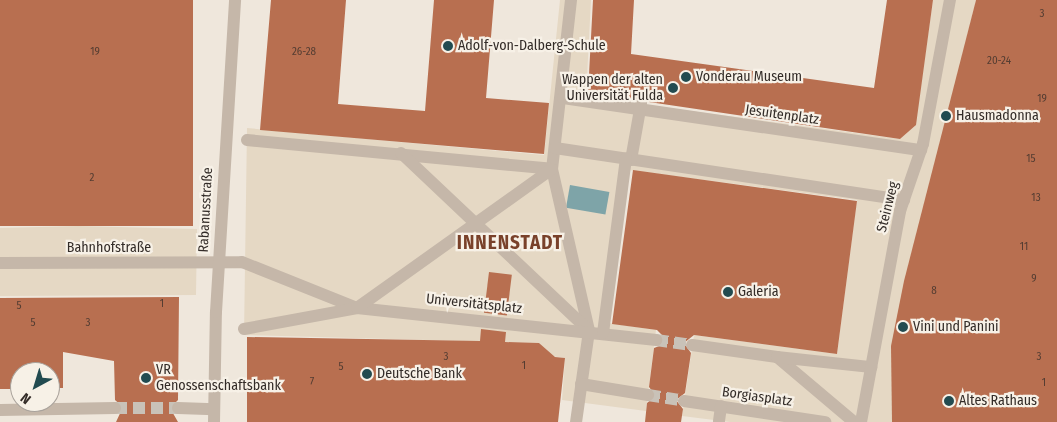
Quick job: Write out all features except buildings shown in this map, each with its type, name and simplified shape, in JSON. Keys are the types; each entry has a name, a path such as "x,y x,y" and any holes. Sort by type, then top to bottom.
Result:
{"street":[{"name":"Rabanusstraße","path":"214,422 218,262 235,0"},
{"path":"571,0 563,98 552,169 589,331 576,422"},
{"name":"Steinweg","path":"861,422 904,200 921,150 950,0"},
{"name":"Jesuitenplatz","path":"563,98 640,107 921,150"},
{"path":"603,333 628,160 640,107"},
{"path":"247,140 401,153 552,169"},
{"path":"555,148 904,200"},
{"path":"401,153 589,331"},
{"name":"Universitätsplatz","path":"244,329 357,308 552,169"},
{"name":"Bahnhofstraße","path":"0,263 218,262"},
{"name":"Universitätsplatz","path":"218,262 242,262 357,308 589,331 656,340"},
{"path":"692,345 777,357 871,367"},
{"name":"Borgiasplatz","path":"777,357 854,422"},
{"path":"581,384 648,395"},
{"name":"Borgiasplatz","path":"684,401 825,422"},
{"path":"719,420 721,406"},
{"path":"0,410 115,408"},
{"path":"178,408 214,409"}],"shaded area":[{"path":"560,0 591,0 586,97 900,139 915,126 933,0 976,0 892,343 892,421 896,422 730,422 682,416 694,335 837,354 857,200 628,170 608,323 656,330 646,411 562,400 565,358 550,356 539,343 244,335 247,128 544,155"},
{"path":"78,226 197,229 196,295 0,296 0,228"}],"water":[{"path":"570,185 609,192 605,215 566,208"}],"tunnel":[{"path":"656,340 692,345"},
{"path":"648,395 684,401"},
{"path":"115,408 178,408"}],"place":[{"name":"Adolf-von-Dalberg-Schule","path":"448,46"},
{"name":"Vonderau Museum","path":"686,77"},
{"name":"Wappen der alten Universität Fulda","path":"673,88"},
{"name":"Hausmadonna","path":"946,116"},
{"name":"Galeria","path":"728,292"},
{"name":"Vini und Panini","path":"903,327"},
{"name":"Deutsche Bank","path":"367,374"},
{"name":"VR Genossenschaftsbank","path":"146,378"},
{"name":"Altes Rathaus","path":"949,401"}],"district":[{"name":"INNENSTADT","path":"510,243"}]}
